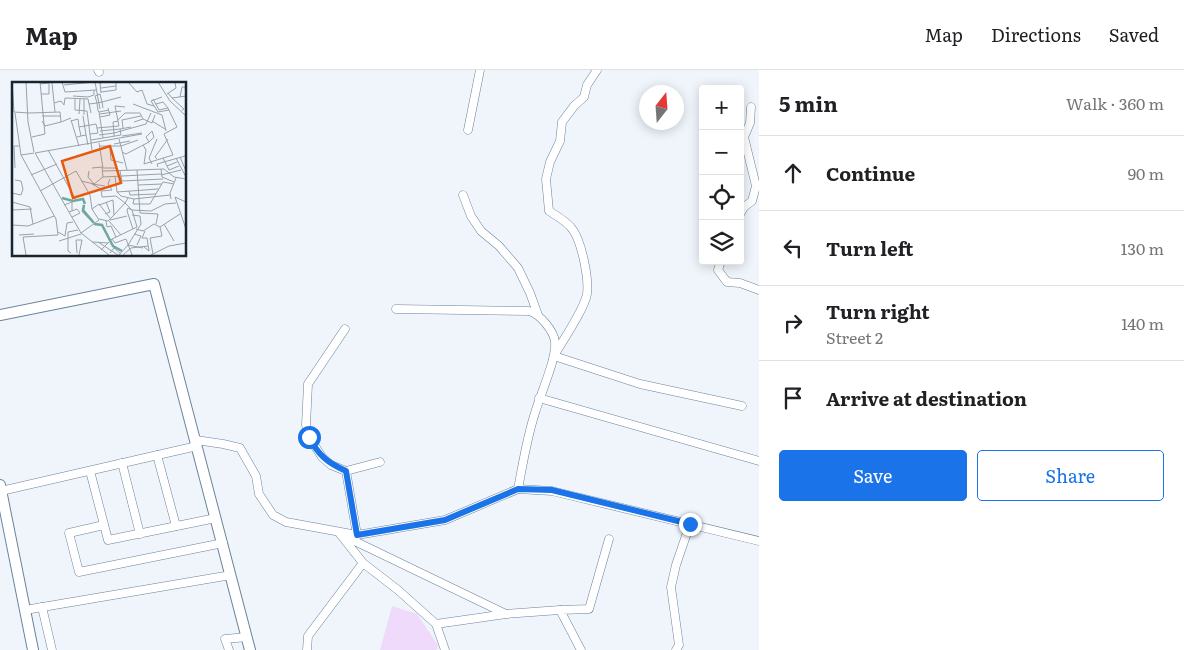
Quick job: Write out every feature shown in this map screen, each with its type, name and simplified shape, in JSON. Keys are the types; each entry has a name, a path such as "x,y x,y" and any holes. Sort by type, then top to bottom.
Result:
{"street":[{"path":"468,130 480,70"},
{"path":"518,489 539,398 554,356 581,308 587,293 584,258 580,243 572,228 549,211 546,179 550,162 560,141 562,122 574,106 584,97 587,85 597,70"},
{"path":"744,207 752,201 756,186 744,137 750,122 751,107"},
{"path":"463,195 471,216 481,231 499,246 518,268 538,315 554,336 556,344 554,356"},
{"path":"720,265 718,270 727,282 759,290"},
{"path":"0,315 154,284 250,650"},
{"path":"396,309 529,311 538,315"},
{"path":"345,329 308,384 306,425 314,448 331,465 346,471 380,462"},
{"path":"554,356 640,384 742,406"},
{"path":"539,398 759,461"},
{"path":"33,650 1,488 157,455 196,443 223,444 240,448 256,476 259,494 274,515 286,522 357,535 445,520 518,489 552,490 759,541"},
{"path":"157,455 176,526"},
{"path":"122,463 140,534"},
{"path":"90,470 108,540 216,518"},
{"path":"346,471 357,535"},
{"path":"676,650 679,645 670,587 690,524"},
{"path":"104,525 69,533 79,572 223,543"},
{"path":"446,650 436,624 398,590 363,563 340,534 506,614"},
{"path":"436,624 506,614 589,609 609,539"},
{"path":"307,650 308,636 363,563"},
{"path":"25,610 231,574"},
{"path":"42,607 52,650"},
{"path":"560,610 581,650"},
{"path":"229,650 225,639 247,637"}],"shaded area":[{"path":"392,606 417,614 438,645 437,650 380,650"}],"route":[{"path":"309,437 314,448 322,457 331,465 346,471 357,535 445,520 518,489 552,490 690,524"}]}
